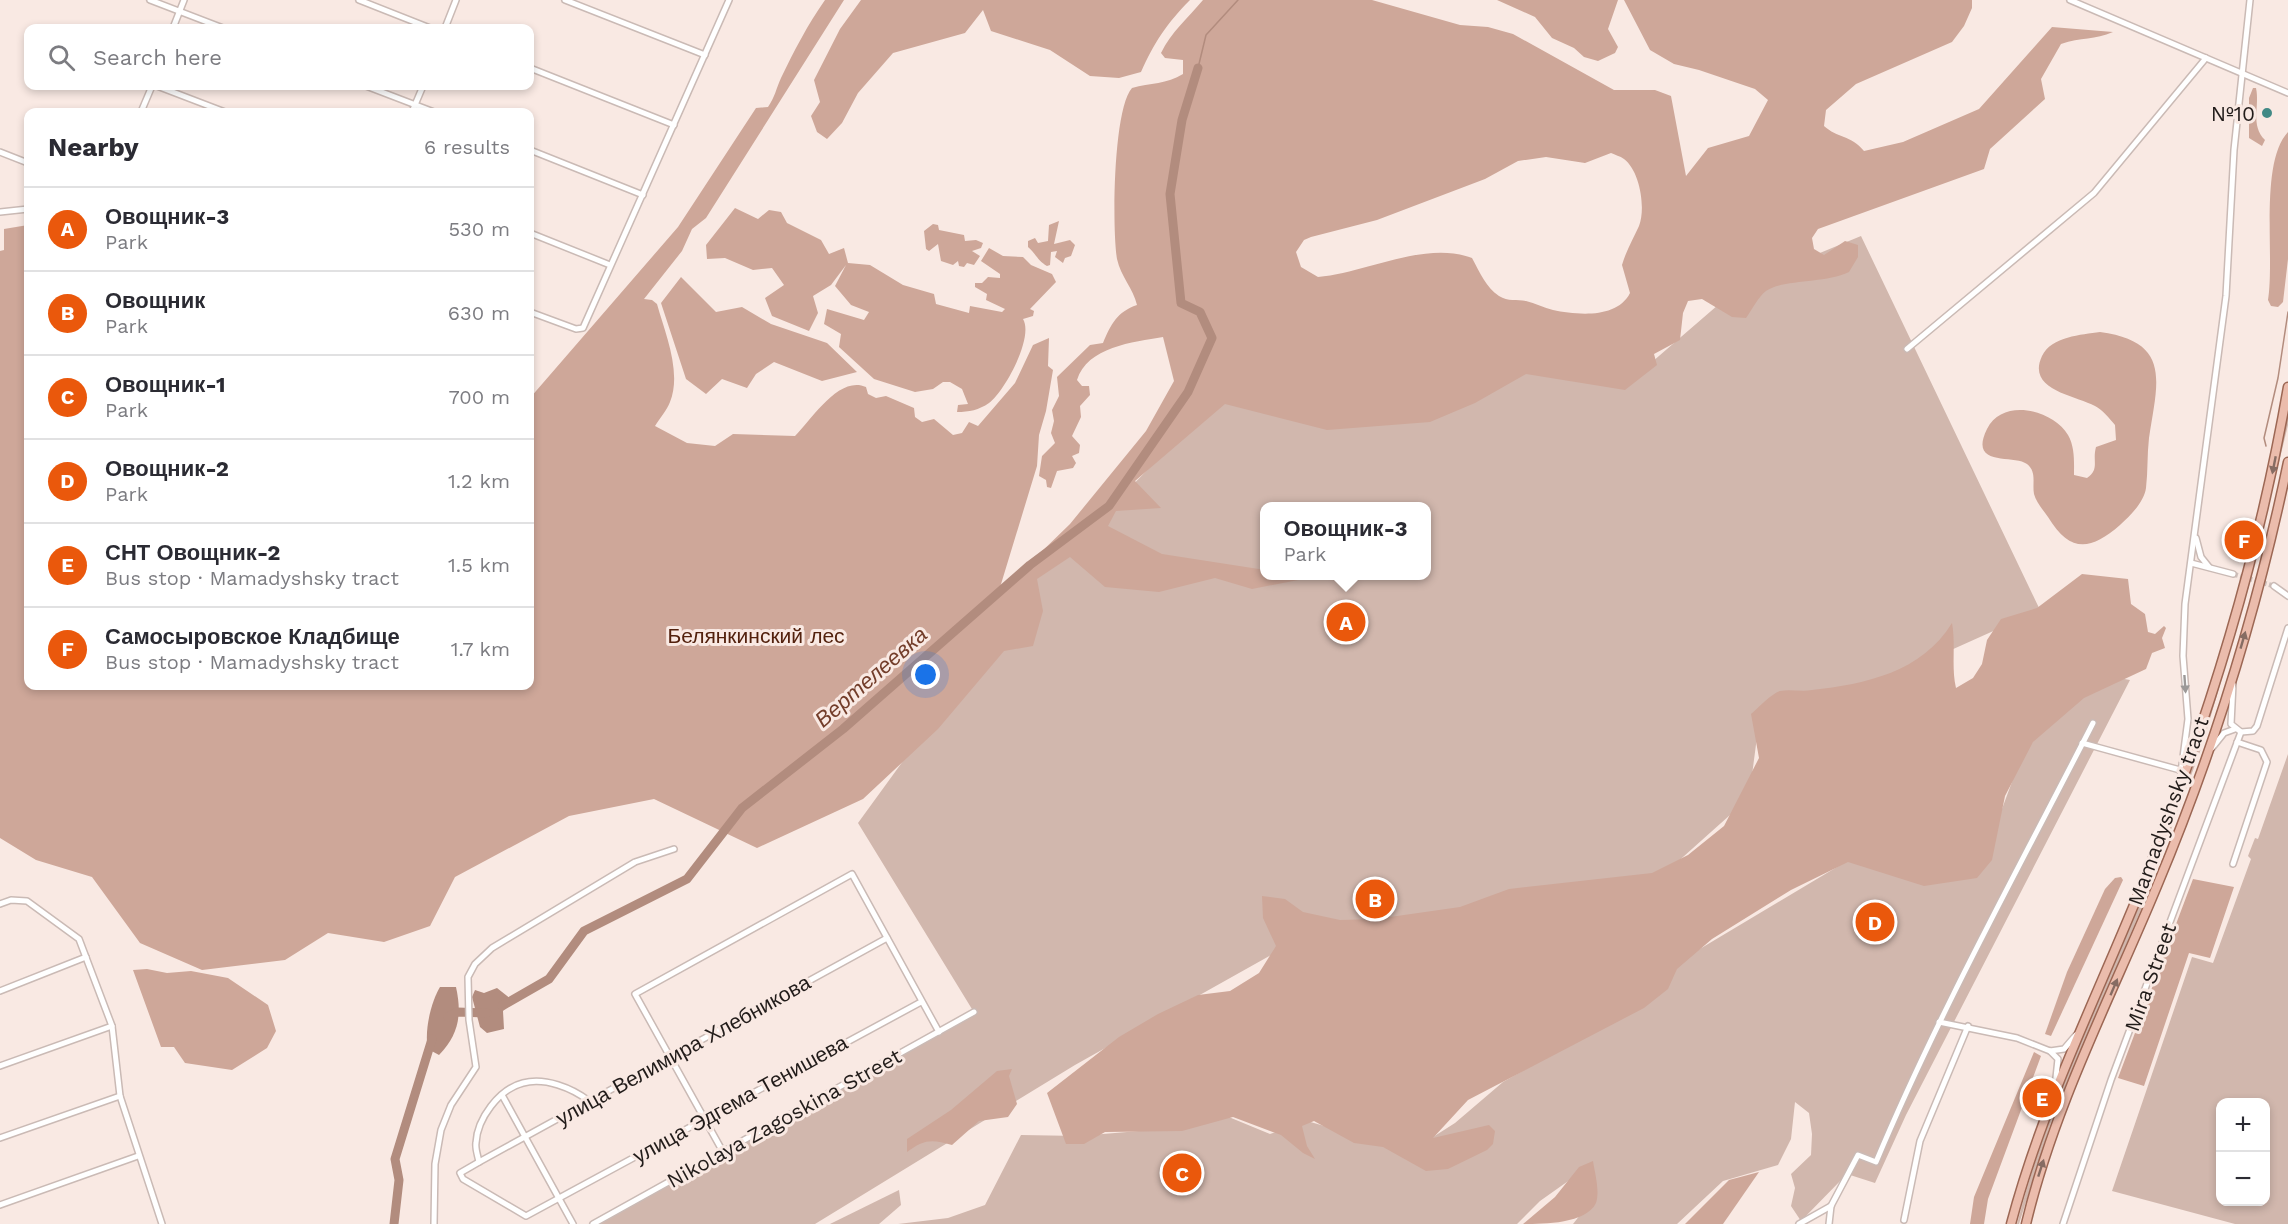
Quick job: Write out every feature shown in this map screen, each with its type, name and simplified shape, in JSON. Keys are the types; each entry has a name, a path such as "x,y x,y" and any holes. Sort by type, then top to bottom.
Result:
{"main road":[{"name":"Mamadyshsky tract","path":"2011,1224 2022,1182 2056,1089 2145,878 2180,788 2248,574 2269,490 2288,387"},
{"name":"Mamadyshsky tract","path":"2026,1224 2048,1147 2081,1063 2158,884 2206,756 2262,578 2288,462"}],"street":[{"path":"150,0 212,24"},
{"path":"175,24 184,0"},
{"path":"359,0 420,24"},
{"path":"447,24 456,0"},
{"path":"565,0 705,55"},
{"path":"534,313 576,329 583,328 729,0"},
{"path":"2070,0 2288,93"},
{"path":"2180,788 2180,770 2186,745 2188,719 2183,628 2226,296 2240,73 2250,0"},
{"path":"1907,349 2094,193 2206,58"},
{"path":"534,70 674,124"},
{"path":"143,108 150,90"},
{"path":"167,90 215,108"},
{"path":"376,90 423,108"},
{"path":"414,108 421,90"},
{"path":"0,152 24,161"},
{"path":"534,152 643,195"},
{"path":"0,212 24,209"},
{"path":"534,235 610,265"},
{"path":"2195,531 2200,557 2210,568"},
{"path":"2190,563 2233,574"},
{"path":"2274,586 2288,596"},
{"path":"2206,756 2224,733 2238,730 2248,732 2257,726 2288,628"},
{"path":"2232,676 2234,695 2229,717 2238,730"},
{"path":"1829,1224 1831,1206 1858,1155 1876,1162 1939,1022 2093,723"},
{"name":"Mira Street","path":"2063,1224 2111,1080 2237,742 2238,730"},
{"path":"2233,864 2267,762 2261,750 2237,742"},
{"path":"2082,743 2180,770"},
{"path":"434,1224 435,1164 441,1130 451,1105 476,1067 469,1020 468,991 468,977 474,964 492,948 635,862 674,849"},
{"path":"723,1152 635,994 852,874 939,1032"},
{"path":"0,904 11,900 27,901 79,939 112,1026 120,1096 162,1224"},
{"name":"улица Велимира Хлебникова","path":"479,1162 886,938"},
{"path":"0,991 86,957"},
{"name":"улица Эдгема Тенишева","path":"479,1162 460,1173 463,1179 526,1216 921,1002"},
{"name":"Nikolaya Zagoskina Street","path":"593,1224 974,1012"},
{"path":"1939,1022 1968,1026 2017,1038 2050,1051 2058,1059 2056,1089"},
{"path":"0,1066 112,1026"},
{"path":"1904,1220 1920,1141 1968,1026"},
{"path":"2050,1051 2064,1049 2079,1032"},
{"path":"479,1162 475,1145 480,1124 502,1095 524,1083 553,1083 576,1091 589,1101"},
{"path":"502,1095 573,1224"},
{"path":"0,1138 120,1096"},
{"path":"0,1205 138,1156"},
{"path":"1799,1224 1831,1206"}],"shaded area":[{"path":"1861,236 2040,610 1871,686 1760,714 1749,798 1645,891 1303,937 1075,1065 815,1224 600,1224 975,1014 858,823 927,728 1031,575 1084,535 1230,385 1535,362 1630,381 1740,286"},
{"path":"2288,413 2288,425 2249,586 2234,638 2263,528"},
{"path":"2231,648 2202,746 2143,905 2053,1116 2019,1224 2017,1224 2045,1132 2062,1087 2138,910 2177,810"},
{"path":"2119,678 2130,680 1906,1115 1875,1183 1847,1174 1801,1221 1791,1206 1795,1188 1791,1174 1811,1155 1812,1134 1809,1113 1795,1102 1791,1139 1778,1165 1723,1181 1677,1224 1573,1224 1595,1196 1588,1167 1540,1201 1517,1224 898,1224 948,1218 985,1205 1021,1135 1079,1136 1175,1128 1219,1113 1270,1134 1307,1121 1411,1151 1455,1123 1503,1082 1612,1020 1683,959 1847,861 1985,855 2023,752 2079,693"},
{"path":"2288,754 2288,1224 2235,1224 2112,1191 2192,957 2213,963 2251,859 2248,856 2255,838 2258,839"},
{"path":"440,987 456,987 459,1015 455,1032 439,1055 428,1049 427,1034 431,1008"},
{"path":"497,988 511,999 503,1011 504,1029 487,1033 480,1027 472,997 475,990 484,993"},
{"path":"899,1190 901,1205 879,1224 830,1224"}],"green space":[{"name":"Белянкинский лес","path":"825,0 844,0 706,218 692,229 682,251 644,299 652,300 657,304 673,365 674,378 670,402 655,426 687,443 715,446 733,434 795,436 836,393 846,387 856,385 866,387 868,394 876,398 886,396 914,408 915,417 922,422 934,419 953,435 962,433 969,422 978,426 1015,383 1033,345 1049,338 1048,366 1053,370 1039,435 1037,466 998,594 1070,524 1146,431 1174,381 1163,337 1112,348 1090,360 1082,369 1077,380 1082,386 1089,386 1090,395 1080,406 1081,417 1072,436 1080,445 1079,453 1072,456 1076,463 1073,468 1057,471 1051,488 1047,487 1046,480 1039,476 1042,456 1055,443 1051,433 1054,421 1052,410 1059,396 1057,377 1090,345 1103,343 1116,319 1124,311 1137,305 1119,265 1115,244 1118,143 1126,100 1132,88 1165,82 1183,74 1183,60 1165,58 1161,53 1175,32 1203,0 1372,0 1460,25 1488,27 1513,34 1614,90 1655,90 1671,96 1686,176 1708,148 1749,136 1768,100 1755,89 1674,64 1650,50 1624,0 1972,0 1972,8 1964,26 1952,42 1856,84 1826,110 1824,126 1854,142 1864,151 1903,142 1979,109 2052,27 2113,32 2061,44 2041,79 2045,99 1990,149 1984,169 1818,229 1812,238 1814,249 1824,255 1845,241 1858,245 1858,257 1849,272 1839,276 1773,287 1760,297 1746,318 1732,317 1702,299 1688,301 1683,313 1680,340 1654,354 1657,365 1625,390 1526,374 1475,403 1430,422 1327,430 1225,404 1135,481 1161,508 1116,511 1108,526 1162,554 1260,569 1260,580 1298,580 1252,589 1215,578 1159,592 1105,587 1070,557 1037,579 1043,611 1033,646 1004,651 938,729 863,799 757,848 654,799 569,816 455,877 430,926 384,942 328,933 285,960 202,970 140,943 92,877 36,860 0,838 0,251 4,250 4,229 24,226 24,690 534,690 534,393 678,227 756,108 768,107 807,28","holes":["1611,153 1624,159 1630,165 1638,181 1642,210 1639,226 1622,265 1630,293 1624,301 1606,311 1584,314 1563,312 1526,301 1502,298 1487,284 1472,258 1454,253 1415,255 1318,277 1301,267 1296,252 1304,240 1311,237 1377,220 1485,179 1518,161 1546,157 1585,163"]},
{"path":"861,0 1190,0 1162,34 1141,72 1119,78 1090,76 1050,50 991,31 983,10 965,33 893,53 858,93 842,123 827,139 817,132 811,116 820,102 814,80 840,29"},
{"path":"1497,0 1618,0 1608,29 1618,47 1615,53 1598,61 1584,57 1574,48 1552,38 1535,17"},
{"path":"2253,88 2256,88 2257,95 2258,128 2265,140 2262,146 2249,138 2249,98"},
{"path":"2288,132 2288,259 2283,302 2278,307 2271,306 2268,300 2271,187 2279,146"},
{"path":"735,208 758,219 769,210 781,212 787,223 821,240 829,254 844,248 848,263 870,265 903,285 934,294 936,304 969,313 970,306 1002,312 1005,309 986,300 987,294 975,287 975,283 982,283 988,277 1000,278 1000,274 981,261 989,248 1003,256 1023,257 1031,265 1052,274 1056,282 1030,309 1034,311 1033,316 1023,319 1025,338 1021,350 1010,376 996,397 978,409 957,412 958,405 968,404 962,389 950,382 943,382 933,389 915,392 874,379 839,347 841,334 824,324 827,309 864,320 869,312 851,305 835,286 846,265 831,285 813,296 818,313 809,331 772,316 765,298 784,285 772,268 753,270 725,258 707,259 706,245"},
{"path":"1059,221 1054,244 1070,240 1075,245 1071,256 1065,258 1063,263 1055,257 1057,251 1051,252 1050,265 1047,266 1028,247 1028,241 1035,238 1038,243 1048,241 1049,225"},
{"path":"933,224 938,225 939,230 964,235 965,241 976,240 983,243 981,248 972,251 980,256 974,265 967,263 964,267 959,266 958,261 953,265 941,261 938,244 929,251 926,249 924,231"},
{"path":"681,277 716,312 742,307 771,324 827,343 857,372 822,381 774,362 756,374 747,388 722,379 706,394 686,379 661,303"},
{"path":"2100,332 2123,337 2140,345 2150,355 2155,368 2155,400 2143,498 2128,517 2109,534 2099,540 2081,544 2064,537 2036,500 2030,467 2021,461 1988,455 1983,450 1983,441 1994,419 2004,413 2016,410 2040,414 2061,426 2068,435 2073,450 2074,475 2087,478 2091,475 2095,468 2096,447 2116,440 2115,425 2098,408 2046,384 2041,377 2039,367 2042,356 2053,344 2060,340"},
{"path":"2082,574 2128,579 2131,604 2145,614 2148,632 2155,634 2164,626 2166,628 2162,638 2165,648 2152,653 2146,669 2084,698 2033,742 2005,796 1992,860 1977,878 1924,886 1848,862 1791,890 1712,939 1677,969 1668,989 1644,1008 1468,1100 1433,1138 1489,1125 1495,1131 1493,1144 1487,1150 1448,1169 1426,1171 1383,1147 1354,1143 1314,1121 1302,1126 1307,1146 1315,1159 1303,1153 1281,1135 1233,1117 1182,1131 1105,1132 1084,1144 1066,1144 1047,1093 1119,1037 1158,1014 1198,995 1230,991 1259,973 1276,946 1263,918 1262,896 1285,899 1303,912 1340,920 1376,919 1460,907 1509,889 1652,873 1688,855 1724,826 1759,758 1751,714 1773,695 1784,690 1808,691 1852,684 1891,673 1925,653 1940,640 1952,623 1956,688 1973,678 1982,664 1987,640 2001,619 2037,608"},
{"path":"2121,877 2123,880 2051,1036 2045,1034 2067,972 2105,889 2115,878"},
{"path":"2193,879 2234,887 2210,958 2189,953 2144,1086 2118,1078"},
{"path":"147,969 167,973 191,971 228,978 268,1005 276,1031 267,1048 232,1070 185,1063 174,1047 161,1047 133,970"},
{"path":"2034,1052 2041,1056 1988,1199 1984,1224 1970,1224 1974,1197"},
{"path":"1012,1069 1009,1076 1017,1104 1008,1117 979,1121 952,1145 928,1141 907,1152 907,1139 951,1110 997,1071"},
{"path":"1593,1161 1598,1193 1596,1203 1591,1210 1574,1219 1523,1224 1555,1197 1579,1167"},
{"path":"1759,1172 1723,1224 1685,1224 1729,1180"}],"waterway":[{"path":"1198,68 1206,35 1238,0"},
{"name":"Вертелеевка","path":"502,1006 549,979 584,931 687,879 742,808 843,729 1030,565 1109,506 1188,392 1212,338 1200,312 1181,303 1170,194 1182,120 1198,68"},
{"path":"2266,446 2264,438 2278,378 2288,312"},
{"name":"Вертелеевка","path":"448,1017 457,1012 487,1013"},
{"name":"Вертелеевка","path":"394,1224 399,1180 395,1159 432,1039"}],"tunnel":[{"path":"2233,574 2274,586"}],"place":[{"name":"№10","path":"2267,113"},
{"name":"Самосыровское Кладбище","path":"2244,540"},
{"name":"Овощник-3","path":"1346,622"},
{"name":"Овощник","path":"1375,899"},
{"name":"Овощник-2","path":"1875,922"},
{"name":"СНТ Овощник-2","path":"2042,1098"},
{"name":"Овощник-1","path":"1182,1173"}]}
